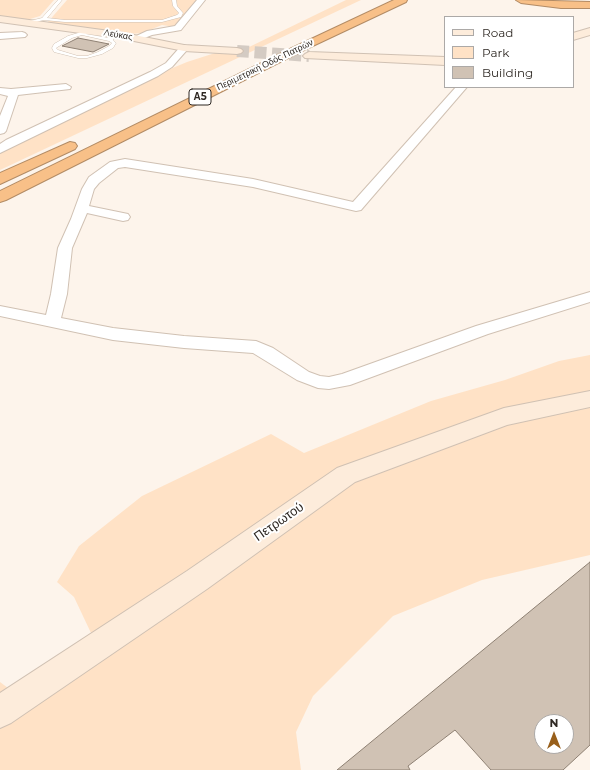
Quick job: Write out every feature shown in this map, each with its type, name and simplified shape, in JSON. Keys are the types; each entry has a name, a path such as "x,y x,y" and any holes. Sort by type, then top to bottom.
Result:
{"highway":[{"path":"331,24 378,0"},
{"name":"Περιμετρική Οδός Πατρών","path":"144,112 331,24 389,0"},
{"name":"Περιμετρική Οδός Πατρών","path":"0,196 296,50 402,0"},
{"path":"521,0 561,5 590,5"},
{"path":"0,179 79,142"}],"street":[{"path":"137,38 178,28 200,0"},
{"name":"Λεύκας","path":"0,19 112,37 137,38 184,48 237,51"},
{"path":"574,37 590,31"},
{"path":"0,36 22,35"},
{"path":"0,149 154,74 169,65 184,48"},
{"path":"309,56 444,62"},
{"path":"0,91 11,92 66,87"},
{"path":"52,322 59,294 65,248 88,189 94,180 114,165 125,163 253,183 356,206 461,88"},
{"path":"10,143 0,133 12,96 11,92"},
{"path":"81,208 123,217"},
{"path":"0,311 113,334 172,341 256,347 267,352 303,376 318,382 329,383 344,380 482,330 590,297"},
{"name":"Πετρωτού","path":"0,712 197,580 346,476 504,417 590,399"}],"lane":[{"path":"44,19 60,0"},
{"path":"28,23 44,19 65,21 162,21 179,16 181,13 175,6 174,0"},
{"path":"85,33 70,37 56,45 54,48 78,57 87,57 100,53 111,47 114,43 112,37"}],"green space":[{"path":"0,0 54,0 40,16 27,20 0,17"},
{"path":"67,0 197,0 175,27 162,25 142,33 131,34 47,23"},
{"path":"346,0 361,0 0,170 0,152 144,80 187,62 215,53 236,52 245,49"},
{"path":"590,355 590,555 482,580 393,616 313,696 296,732 301,770 0,770 0,682 8,688 91,633 74,597 57,582 79,546 142,496 271,434 304,453 431,401 505,380 559,361"}],"building":[{"path":"78,38 109,44 93,52 62,46"},
{"path":"590,562 590,745 563,770 491,770 455,730 408,766 410,770 337,770"}],"tunnel":[{"path":"237,51 309,56"}]}
